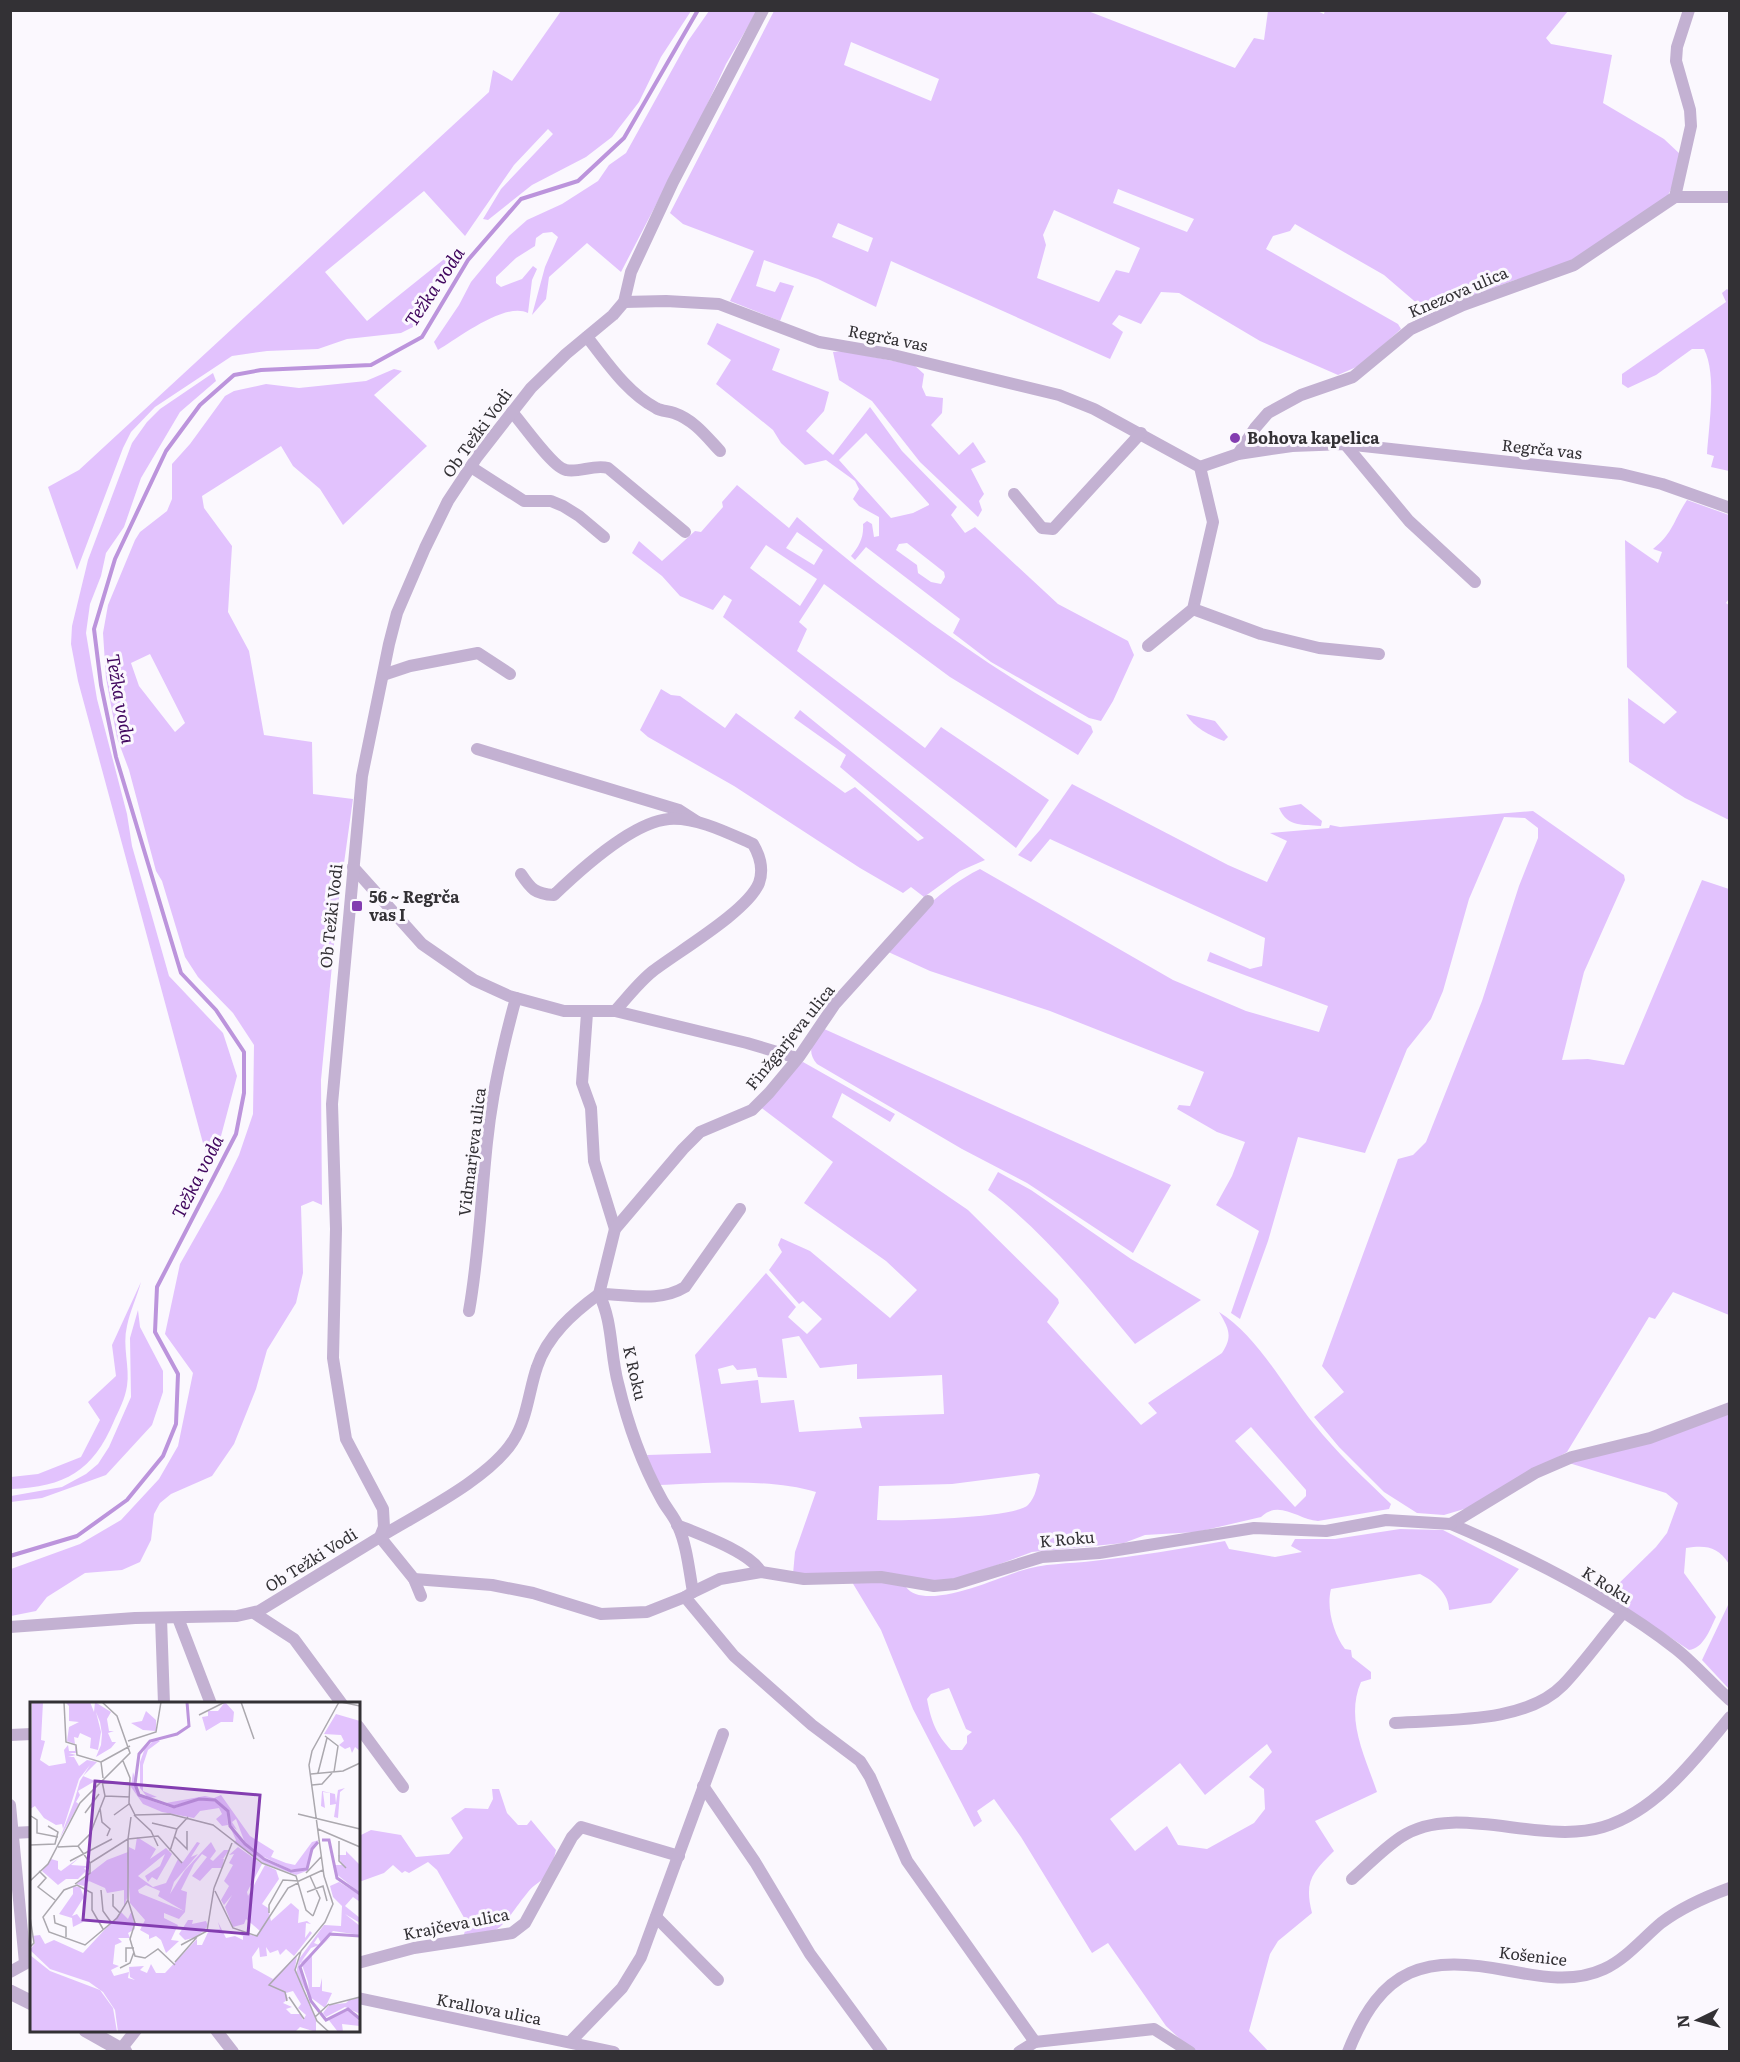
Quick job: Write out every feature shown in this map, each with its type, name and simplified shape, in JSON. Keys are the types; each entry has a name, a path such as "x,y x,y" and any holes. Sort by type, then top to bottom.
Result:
{"street":[{"path":"624,302 630,272 673,182 763,10"},
{"path":"1689,10 1677,47 1676,62 1690,110 1691,126 1675,197 1730,197"},
{"name":"Knezova ulica","path":"1238,454 1268,413 1301,395 1353,377 1412,329 1463,305 1574,265 1675,197"},
{"name":"Regrča vas","path":"624,302 666,301 719,304 819,342 889,354 1059,395 1094,408 1200,467 1238,454 1292,446 1345,444 1621,474 1662,484 1730,508"},
{"name":"Ob Težki Vodi","path":"10,1627 178,1617 237,1616 254,1613 380,1537 384,1527 383,1509 346,1438 333,1358 336,1229 332,1104 362,776 397,613 448,501 531,388 613,315 624,302"},
{"path":"587,338 615,373 638,396 657,409 673,412 693,423 720,451"},
{"name":"Ob Težki Vodi","path":"512,412 530,431 547,458 565,470 608,468 685,532"},
{"path":"1014,494 1042,528 1053,528 1141,434"},
{"path":"1345,444 1409,521 1475,582"},
{"name":"Ob Težki Vodi","path":"471,467 524,501 551,501 563,506 604,537"},
{"path":"1148,646 1194,609 1213,522 1200,467"},
{"path":"1194,609 1261,634 1319,648 1379,654"},
{"path":"383,675 410,666 478,653 510,674"},
{"path":"477,749 679,810 703,824 753,843 760,856 762,872 759,885 730,915 650,973 615,1011"},
{"path":"521,874 532,890 538,894 554,895 613,846 646,826 669,819 703,824"},
{"path":"352,867 422,944 474,980 516,998 564,1011 587,1013 615,1011 747,1043 798,1058"},
{"name":"Finžgarjeva ulica","path":"598,1294 615,1228 700,1132 752,1110 798,1058 835,1004 928,901"},
{"name":"Vidmarjeva ulica","path":"469,1311 480,1238 487,1141 505,1038 516,998"},
{"path":"587,1013 582,1083 591,1108 594,1161 615,1228"},
{"path":"421,1596 414,1579 380,1537 466,1484 502,1455 514,1440 537,1364 550,1340 568,1320 598,1294 659,1297 672,1295 685,1287 740,1209"},
{"name":"K Roku","path":"598,1294 606,1309 618,1383 645,1463 661,1498 678,1525 688,1559 689,1595"},
{"path":"1451,1524 1535,1473 1572,1457 1650,1438 1730,1408"},
{"name":"K Roku","path":"414,1579 492,1585 533,1593 601,1614 647,1612 689,1595 720,1579 761,1572 781,1578 804,1579 881,1577 934,1586 963,1582 1025,1560 1099,1553 1254,1528 1326,1531 1386,1520 1451,1524 1505,1548 1594,1594 1677,1650 1730,1700"},
{"path":"678,1525 746,1557 757,1565 761,1572"},
{"path":"689,1595 734,1656 812,1725 860,1761 870,1778 907,1861 1035,2042"},
{"name":"Ob Težki Vodi","path":"254,1613 294,1639 341,1702"},
{"path":"1395,1723 1509,1713 1538,1703 1562,1686 1622,1614"},
{"path":"178,1617 210,1702"},
{"path":"161,1618 164,1702"},
{"path":"1352,1879 1402,1836 1437,1824 1466,1823 1553,1833 1577,1833 1605,1827 1637,1811 1662,1791 1684,1771 1730,1717"},
{"path":"360,1729 403,1787"},
{"path":"10,1735 30,1734"},
{"path":"572,2041 622,1988 641,1957 723,1734"},
{"path":"703,1786 755,1862 810,1954 882,2052"},
{"path":"10,1805 28,1962 10,1972"},
{"name":"Krajčeva ulica","path":"360,1962 414,1948 512,1933 525,1923 572,1837 581,1827 679,1856"},
{"path":"12,1833 30,1832"},
{"name":"Košenice","path":"1348,2052 1358,2028 1374,2002 1398,1979 1426,1967 1447,1963 1468,1964 1557,1978 1579,1977 1605,1969 1662,1923 1694,1901 1730,1888"},
{"path":"656,1917 717,1980"},
{"path":"10,1992 30,2002"},
{"name":"Krallova ulica","path":"360,1998 572,2041 614,2052"},
{"path":"1019,2052 1035,2042 1154,2029 1190,2052"},
{"path":"88,2032 123,2050 135,2032"},
{"path":"217,2032 233,2052"}],"shaded area":[{"path":"1325,10 1568,11 1546,38 1551,44 1612,55 1603,103 1664,139 1681,155 1677,178 1666,199 1562,266 1540,275 1515,280 1427,312 1384,275 1295,224 1290,231 1273,236 1266,249 1398,324 1401,329 1361,365 1338,375 1260,341 1179,293 1161,292 1141,324 1119,315 1112,324 1123,332 1110,359 891,261 876,307 818,279 764,260 756,286 775,292 780,282 794,286 780,321 730,301 754,251 683,224 670,213 774,11 1088,11 1235,68 1254,38 1264,40 1268,11 1317,11 1324,14","holes":["851,42 939,79 931,101 844,65","1118,189 1194,219 1187,232 1113,203","1054,210 1140,248 1129,273 1116,270 1099,302 1037,278 1046,245 1043,235","838,223 873,238 868,252 832,237"]},
{"path":"561,11 691,11 661,57 639,102 612,137 586,157 532,185 488,220 483,219 501,189 553,134 548,129 514,165 465,236 424,191 325,272 367,321 453,252 440,272 413,327 401,333 347,339 318,349 267,351 232,356 155,407 131,432 123,448 77,570 48,487 79,470 489,92 493,70 512,81"},
{"path":"709,11 757,11 726,64 699,122 621,272 587,243 549,277 546,299 532,315 545,267 558,237 552,232 543,233 536,238 535,246 516,258 496,277 496,283 501,287 522,279 533,266 537,269 532,280 528,313 507,312 495,316 438,350 434,342 459,305 471,282 509,236 527,220 562,204 598,181 609,165 626,153 688,41"},
{"path":"1727,289 1730,292 1729,471 1711,467 1714,456 1707,454 1711,386 1708,359 1704,349 1692,349 1656,375 1628,388 1622,384 1622,374 1726,302 1722,293"},
{"path":"717,323 780,349 772,370 829,392 824,411 806,431 833,455 870,407 902,451 957,507 951,515 965,533 975,527 1058,604 1128,641 1134,655 1101,721 1089,718 991,662 953,633 960,619 866,547 855,560 851,556 863,534 863,524 867,521 872,524 874,537 879,536 879,517 859,506 853,499 859,489 855,481 826,460 805,465 781,443 773,430 716,384 731,360 707,344","holes":["866,433 929,504 929,505 913,513 891,518 839,460","907,543 944,572 945,577 941,584 931,582 918,573 917,565 896,550 899,544"]},
{"path":"843,351 914,365 924,374 922,387 926,396 943,398 942,413 931,425 959,455 973,442 986,462 971,469 984,494 979,501 982,510 978,517 920,462 872,401 839,380 833,352"},
{"path":"394,369 402,371 374,395 427,446 343,525 320,489 293,466 281,446 202,496 204,508 232,546 228,612 249,651 264,735 312,742 313,794 353,799 337,913 321,1080 322,1205 313,1201 301,1206 303,1273 296,1303 267,1350 256,1389 234,1444 212,1476 171,1494 160,1503 154,1514 151,1540 140,1562 122,1570 85,1573 47,1597 36,1611 11,1616 11,1569 80,1544 121,1520 159,1479 178,1446 193,1373 165,1334 180,1264 222,1190 239,1155 253,1114 254,1045 233,1013 198,977 185,957 162,881 156,871 129,770 117,738 106,678 103,633 108,605 140,532 167,511 172,499 172,464 190,444 225,396 234,391 266,384 299,388 366,381","holes":["150,654 185,723 175,732 139,686 131,663"]},
{"path":"213,373 216,381 180,412 141,478 124,527 106,553 101,576 90,604 86,633 97,699 127,814 132,846 169,976 223,1033 237,1076 221,1136 207,1158 78,681 71,644 72,626 88,560 132,443 160,409"},
{"path":"737,485 789,528 797,517 867,575 939,629 1014,679 1091,726 1093,732 1078,755 950,677 824,584 799,622 807,629 797,651 925,748 941,727 1049,800 1016,848 723,617 732,600 724,595 713,610 680,596 662,576 632,553 639,541 662,561 695,531 701,532 723,507 722,502","holes":["797,532 823,550 814,565 786,548","766,545 817,579 800,606 750,568"]},
{"path":"1687,500 1729,515 1730,597 1726,603 1730,606 1729,820 1685,798 1629,762 1628,698 1664,724 1677,712 1627,667 1625,540 1658,563 1662,552 1653,549 1669,532"},
{"path":"661,689 671,695 680,696 725,728 736,713 845,793 855,787 918,841 924,838 840,767 846,755 794,718 800,710 985,860 960,871 924,897 911,887 903,893 860,868 734,786 648,737 640,730"},
{"path":"1186,714 1215,721 1228,737 1224,741 1207,734"},
{"path":"1072,784 1228,865 1267,882 1287,841 1270,833 1329,828 1330,825 1340,827 1533,811 1624,875 1625,880 1584,972 1562,1060 1588,1059 1624,1065 1702,880 1729,889 1729,1315 1673,1292 1655,1319 1649,1317 1567,1452 1471,1507 1444,1515 1417,1513 1384,1492 1339,1447 1314,1417 1344,1392 1322,1366 1398,1159 1413,1155 1426,1142 1482,1001 1519,886 1538,838 1538,828 1525,818 1504,817 1469,899 1443,991 1431,1019 1407,1049 1365,1153 1298,1137 1268,1241 1240,1319 1231,1313 1259,1231 1216,1205 1232,1176 1245,1142 1217,1132 1177,1109 1179,1105 1190,1106 1204,1072 1050,1011 930,971 884,950 940,895 980,869 1173,980 1246,1011 1319,1032 1328,1006 1207,961 1210,952 1250,969 1262,966 1265,938 1050,839 1031,862 1018,855 1040,830"},
{"path":"1301,804 1322,821 1321,826 1291,822 1279,808"},
{"path":"822,1028 1171,1185 1133,1253 1027,1183 962,1149 817,1064 811,1050"},
{"path":"803,1062 895,1114 890,1122 842,1093 832,1117 968,1210 1058,1299 1059,1303 1047,1322 1141,1425 1157,1413 1148,1403 1222,1353 1229,1337 1219,1312 1233,1322 1259,1349 1323,1435 1391,1504 1389,1509 1318,1521 1275,1510 1261,1517 1197,1532 1145,1535 1124,1543 1032,1552 965,1577 936,1582 793,1574 795,1552 816,1492 758,1483 658,1485 647,1455 711,1453 695,1355 766,1273 796,1307 788,1317 807,1334 822,1319 803,1301 799,1304 769,1270 782,1252 778,1245 781,1238 810,1251 890,1318 917,1290 886,1261 804,1203 833,1162 759,1106 798,1064","holes":["799,1336 820,1368 857,1364 857,1379 942,1375 944,1414 859,1417 862,1428 799,1432 794,1400 761,1403 758,1380 721,1384 718,1369 733,1365 737,1370 756,1368 758,1377 787,1378 782,1339","1251,1427 1306,1490 1306,1496 1295,1507 1235,1441","1037,1473 1040,1475 1031,1502 1019,1509 956,1518 877,1520 879,1486 952,1484"]},
{"path":"998,1172 1031,1190 1131,1259 1201,1300 1135,1344 1048,1243 1009,1206 988,1190"},
{"path":"141,1282 126,1334 128,1379 126,1391 106,1438 86,1464 62,1480 30,1488 11,1489 11,1477 38,1474 81,1457 100,1420 88,1402 116,1376 112,1345"},
{"path":"138,1310 140,1327 163,1371 163,1392 152,1425 106,1475 42,1498 11,1502 11,1496 62,1487 86,1474 98,1464 109,1447 131,1397 130,1338"},
{"path":"1729,1412 1729,1564 1720,1553 1711,1548 1686,1548 1684,1573 1716,1617 1703,1642 1689,1650 1607,1595 1656,1547 1667,1533 1678,1503 1666,1493 1569,1463"},
{"path":"1400,1529 1443,1530 1519,1569 1491,1603 1449,1610 1444,1593 1420,1574 1331,1589 1330,1613 1337,1636 1345,1649 1351,1650 1352,1657 1371,1672 1371,1679 1361,1682 1355,1710 1358,1737 1377,1792 1315,1821 1334,1851 1320,1865 1312,1878 1309,1893 1312,1913 1278,1941 1270,1954 1249,2031 1269,2052 1193,2051 1166,2026 1108,1943 1092,1953 1021,1837 994,1799 977,1811 982,1821 974,1827 913,1709 881,1630 852,1582 882,1582 906,1587 915,1594 944,1595 979,1586 1029,1568 1047,1565 1126,1557 1225,1541 1229,1549 1275,1557 1302,1552 1291,1546 1295,1539 1335,1539","holes":["949,1688 966,1729 972,1732 967,1736 967,1743 962,1750 951,1750 941,1738 932,1721 927,1699 931,1694","1267,1744 1272,1752 1249,1777 1264,1789 1265,1809 1254,1823 1207,1849 1178,1845 1167,1826 1135,1851 1110,1819 1180,1763 1205,1795"]},
{"path":"1729,1603 1729,1689 1702,1660"},
{"path":"492,1789 499,1789 507,1813 518,1825 527,1825 531,1820 556,1850 549,1873 530,1889 496,1930 477,1937 463,1938 467,1923 437,1870 428,1862 409,1873 405,1871 402,1873 393,1865 384,1873 360,1882 360,1836 371,1830 401,1835 416,1857 449,1854 463,1838 451,1818 465,1808 488,1809 493,1799"}],"waterway":[{"name":"Težka voda","path":"10,1556 77,1536 127,1500 163,1456 176,1424 178,1374 155,1332 157,1287 236,1134 244,1093 244,1052 216,1010 181,973 116,757 101,685 94,629 115,559 166,451 200,405 234,375 261,370 371,365 422,337 468,260 521,199 578,181 624,138 698,10"}],"place":[{"name":"Bohova kapelica","path":"1235,438"},
{"name":"56 ~ Regrča vas I","path":"357,906"}]}
